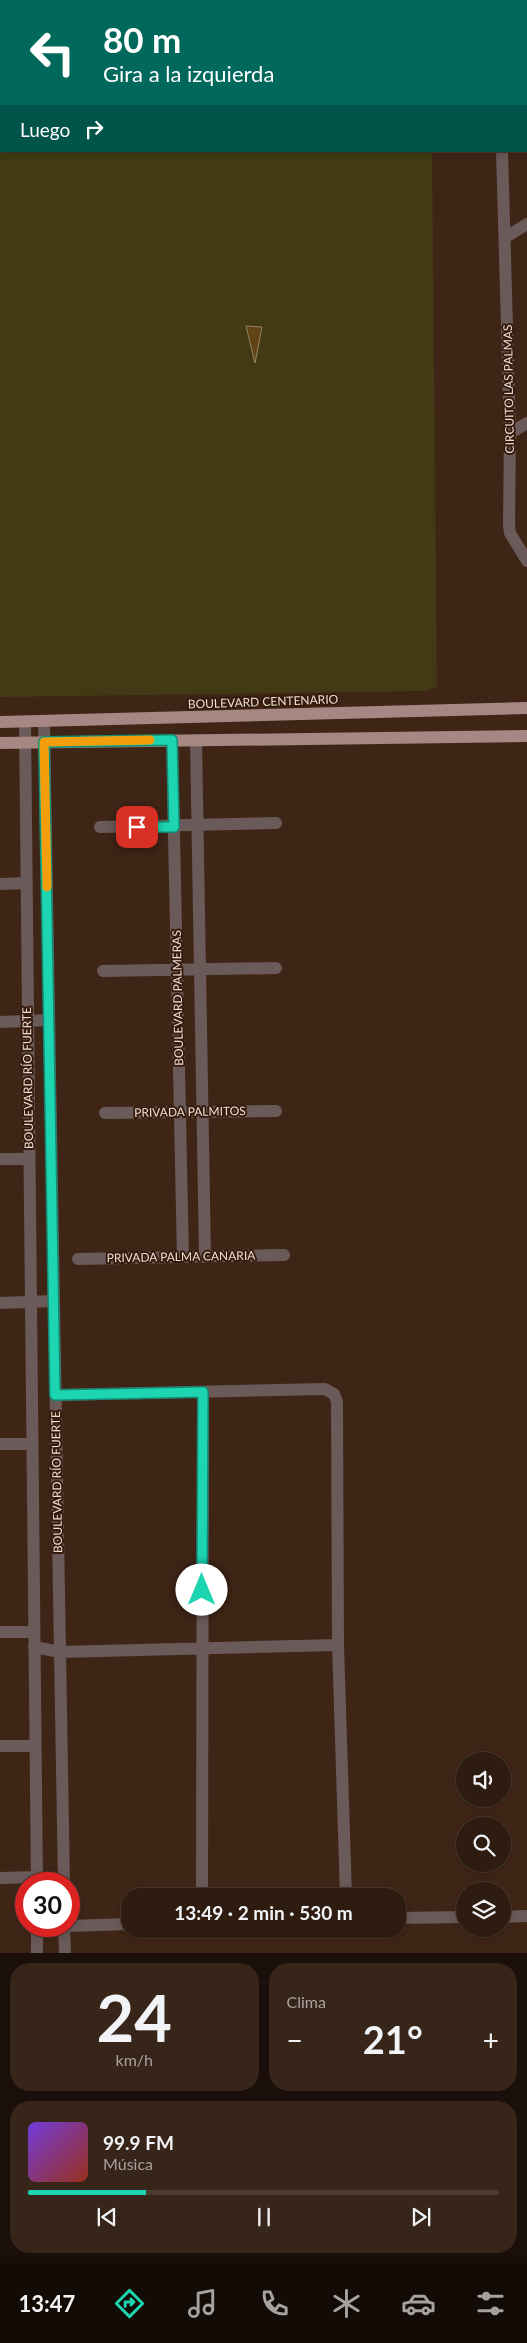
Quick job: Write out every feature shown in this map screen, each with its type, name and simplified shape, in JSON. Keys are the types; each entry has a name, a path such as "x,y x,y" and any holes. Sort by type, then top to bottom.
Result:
{"main road":[{"name":"BOULEVARD CENTENARIO","path":"0,722 527,708"},
{"path":"0,743 527,736"}],"street":[{"name":"CIRCUITO LAS PALMAS","path":"502,152 506,237 510,433 509,525 510,533 527,561"},
{"path":"506,237 527,224"},
{"path":"510,433 527,422"},
{"name":"BOULEVARD RÍO FUERTE","path":"44,721 64,1872"},
{"name":"BOULEVARD RÍO FUERTE","path":"25,722 37,1872"},
{"name":"BOULEVARD PALMERAS","path":"172,740 184,1257"},
{"name":"BOULEVARD PALMERAS","path":"196,740 205,1256"},
{"path":"100,827 174,827 276,823"},
{"path":"0,884 26,884"},
{"path":"103,971 276,968"},
{"path":"0,1022 49,1020"},
{"name":"PRIVADA PALMITOS","path":"105,1113 276,1111"},
{"path":"0,1159 29,1159"},
{"name":"PRIVADA PALMA CANARIA","path":"78,1259 284,1254"},
{"path":"0,1303 54,1301"},
{"path":"55,1395 325,1390 334,1394 337,1402 338,1645 346,1888"},
{"path":"202,1888 203,1392"},
{"path":"0,1444 32,1444"},
{"path":"0,1632 34,1632"},
{"path":"34,1648 60,1652 338,1645"},
{"path":"0,1746 35,1746"},
{"path":"0,1878 15,1879"},
{"path":"511,1917 527,1916"},
{"path":"406,1918 456,1917"},
{"path":"80,1926 121,1924"},
{"path":"37,1937 37,1953"},
{"path":"64,1937 65,1953"}],"shaded area":[{"path":"0,152 432,152 437,687 427,691 0,697"}],"building":[{"path":"246,326 262,327 255,363"}],"slow traffic":[{"path":"47,887 44,742 150,740"}],"route":[{"path":"137,827 174,827 172,740 44,742 55,1395 203,1392 202,1590"}]}
